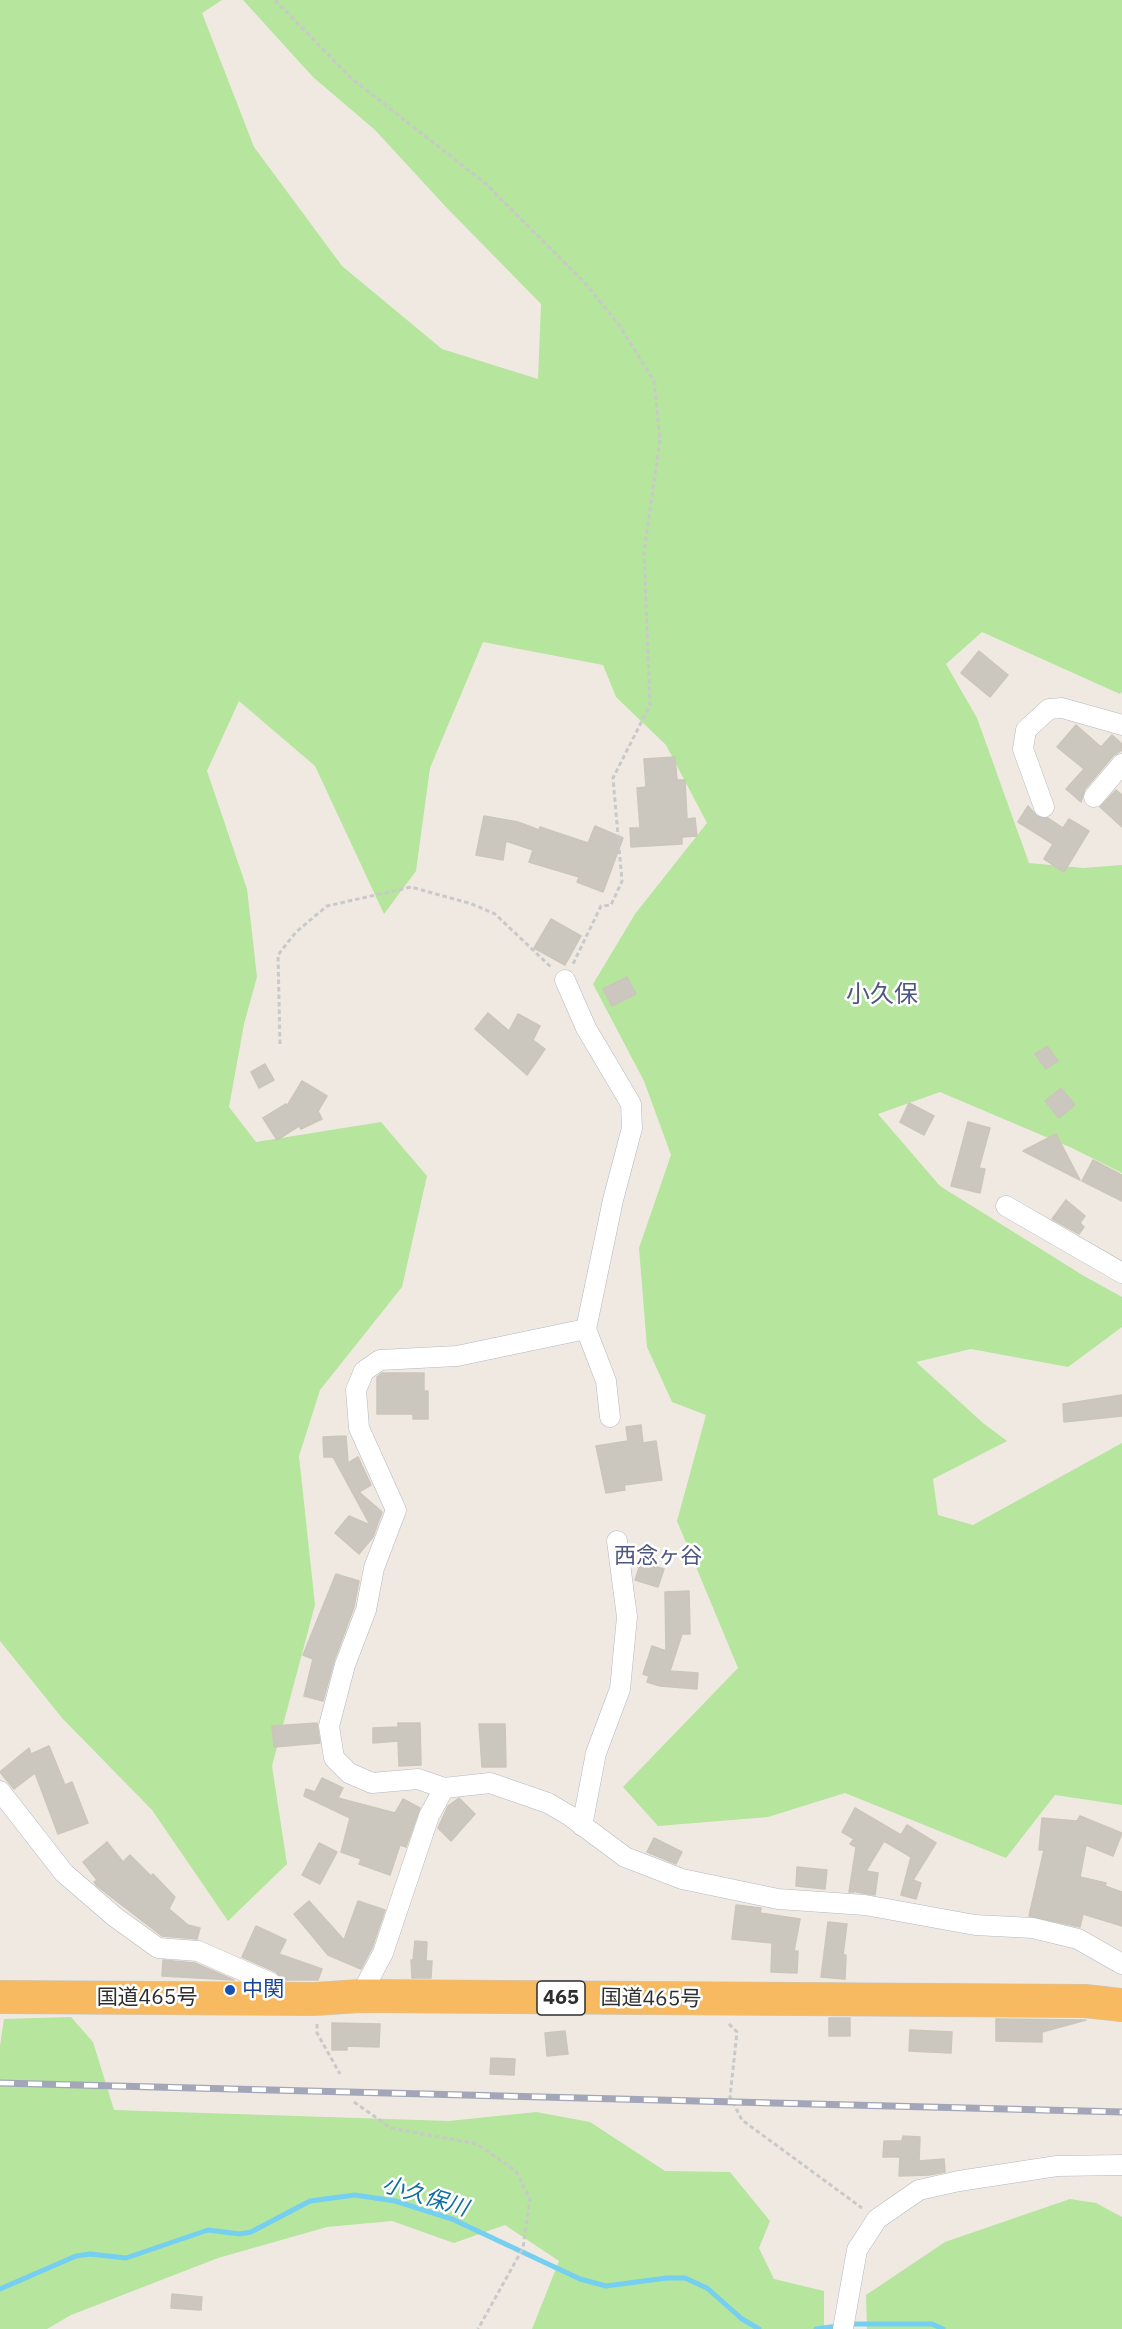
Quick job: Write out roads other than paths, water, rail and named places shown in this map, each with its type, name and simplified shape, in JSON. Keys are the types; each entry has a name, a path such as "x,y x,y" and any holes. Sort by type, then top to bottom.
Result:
{"highway":[{"name":"国道465号","path":"0,1997 314,1999 360,1996 1085,2001 1122,2005"}],"street":[{"path":"1044,807 1023,749 1026,730 1049,709 1062,708 1122,725"},
{"path":"1094,797 1122,764"},
{"path":"565,980 586,1028 631,1104 632,1128 613,1200 586,1329 606,1381 610,1417"},
{"path":"1006,1206 1122,1273"},
{"path":"586,1329 457,1356 380,1360 364,1371 356,1390 359,1428 396,1510 374,1568 366,1610 345,1665 329,1726 334,1758 349,1773 372,1783 418,1779 444,1788 490,1784 548,1803 625,1857 682,1879 778,1899 865,1905 975,1925 1033,1928 1078,1939 1122,1964"},
{"path":"582,1826 596,1753 620,1689 627,1617 617,1541"},
{"path":"360,1996 383,1953 429,1816 444,1788"},
{"path":"0,1791 64,1873 115,1917 158,1948 198,1951 271,1983 280,1998"},
{"path":"844,2321 857,2250 877,2218 920,2190 959,2181 1058,2166 1122,2165"}],"waterway":[{"name":"小久保川","path":"0,2289 76,2256 90,2254 126,2258 208,2230 240,2234 251,2232 310,2201 355,2195 395,2201 452,2219 580,2279 606,2286 667,2278 685,2278 707,2288 742,2319 759,2329"},
{"name":"小久保川","path":"847,2324 932,2324 943,2329"},
{"name":"小久保川","path":"816,2329 838,2326"}],"railway":[{"path":"0,2083 1122,2112"}],"place":[{"name":"中関","path":"230,1990"}],"district":[{"name":"小久保","path":"882,995"},
{"name":"西念ヶ谷","path":"658,1557"}]}
